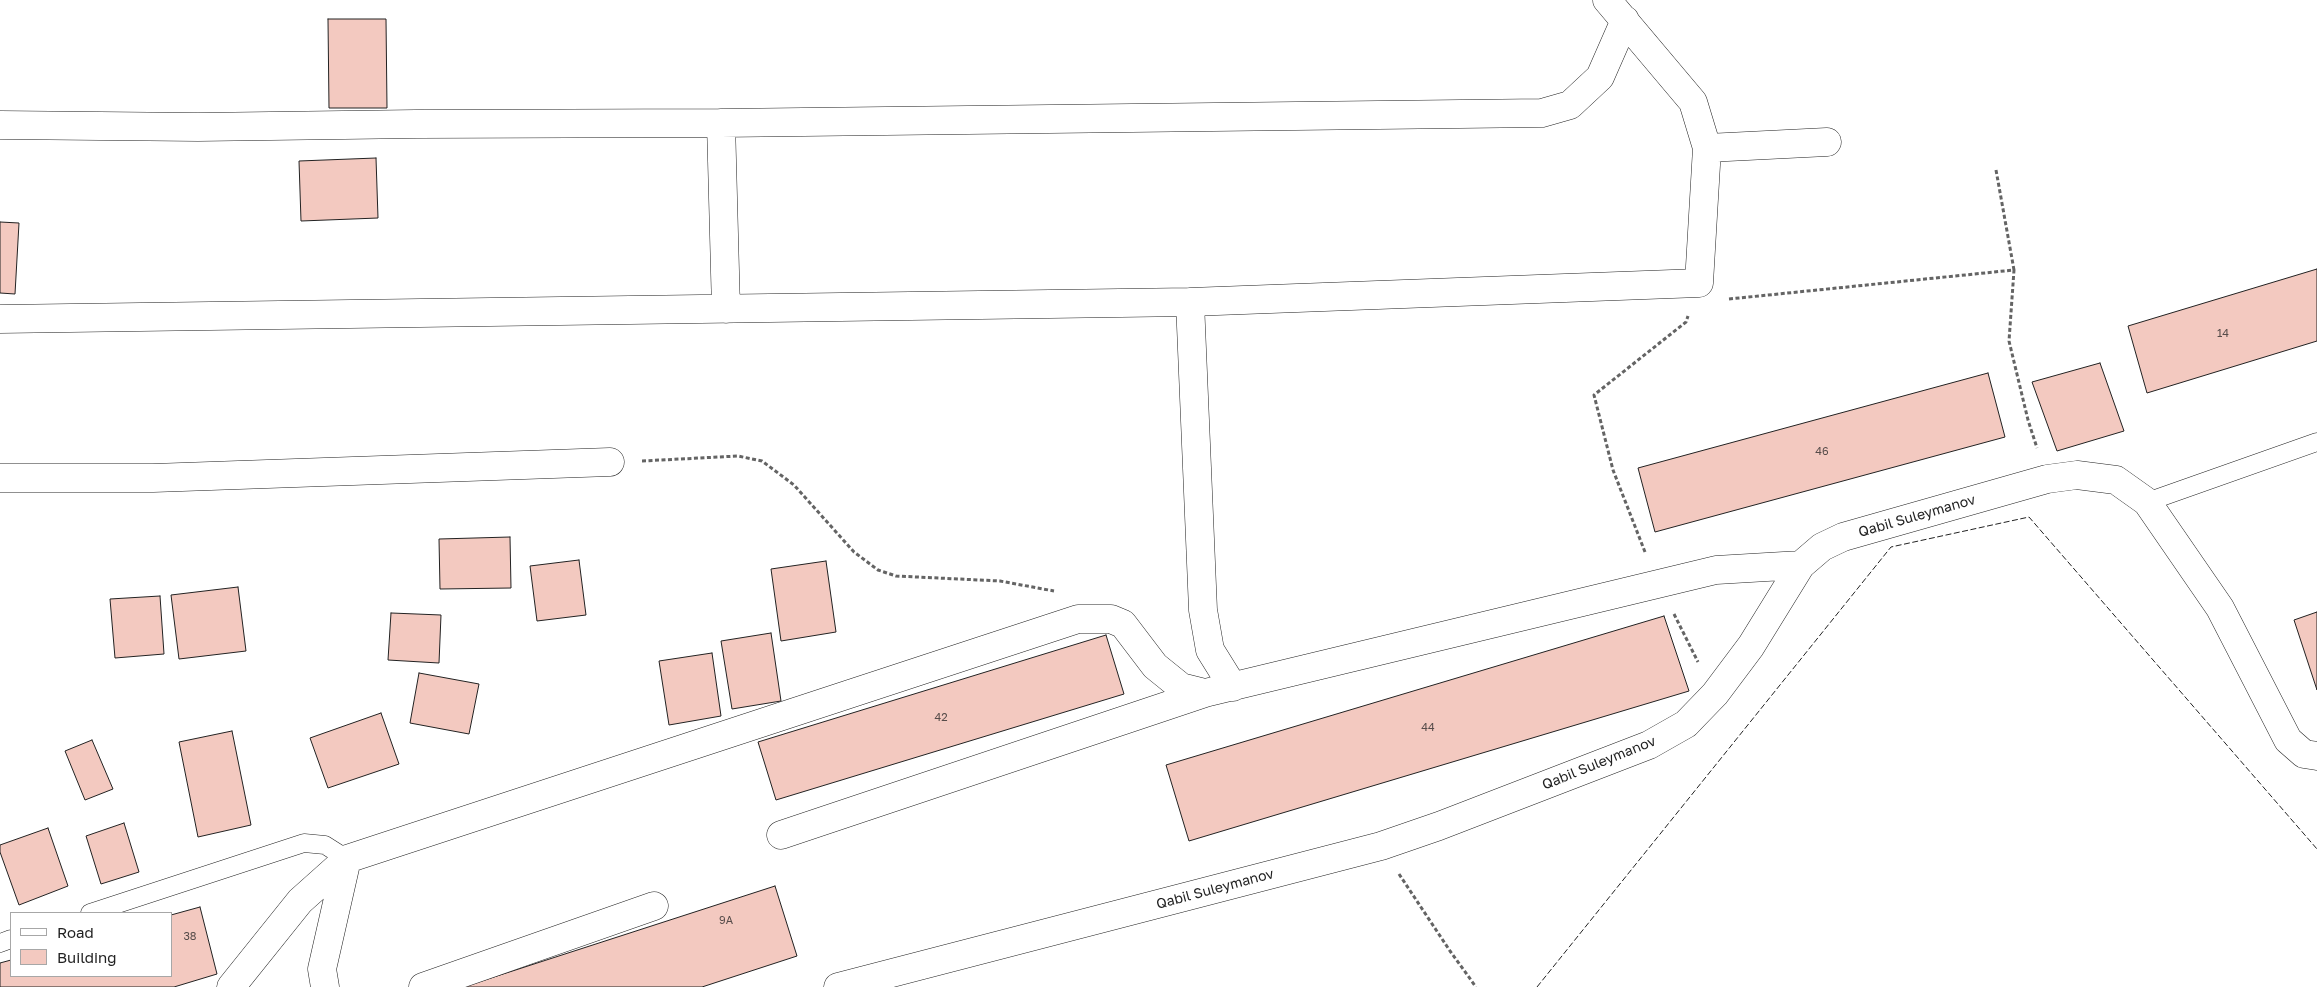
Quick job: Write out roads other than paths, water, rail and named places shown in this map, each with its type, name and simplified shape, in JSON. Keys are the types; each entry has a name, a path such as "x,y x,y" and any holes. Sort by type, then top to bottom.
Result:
{"street":[{"path":"0,319 1190,302 1699,283 1707,148 1693,102 1607,0"},
{"path":"0,125 198,126 721,123 1542,113 1570,105 1600,77 1625,20"},
{"path":"721,123 726,308"},
{"path":"1707,148 1827,142"},
{"path":"1190,302 1203,610 1210,650 1233,687"},
{"path":"0,478 153,478 610,462"},
{"name":"Qabil Suleymanov","path":"838,987 1380,846 1439,826 1649,745 1686,724 1715,694 1751,646 1801,566 1822,546 1844,537 2047,479 2077,475 2116,480 2147,502 2220,608 2288,740 2304,754 2317,756"},
{"path":"781,835 1205,693 1716,570 1801,566"},
{"path":"231,987 300,902 347,859 1078,619 1112,619 1123,624 1155,666 1181,687 1205,693"},
{"path":"325,987 322,968 347,859"},
{"path":"423,987 654,906"}],"lane":[{"path":"2147,502 2317,442"},
{"path":"93,912 304,842 324,845 347,859"}]}
